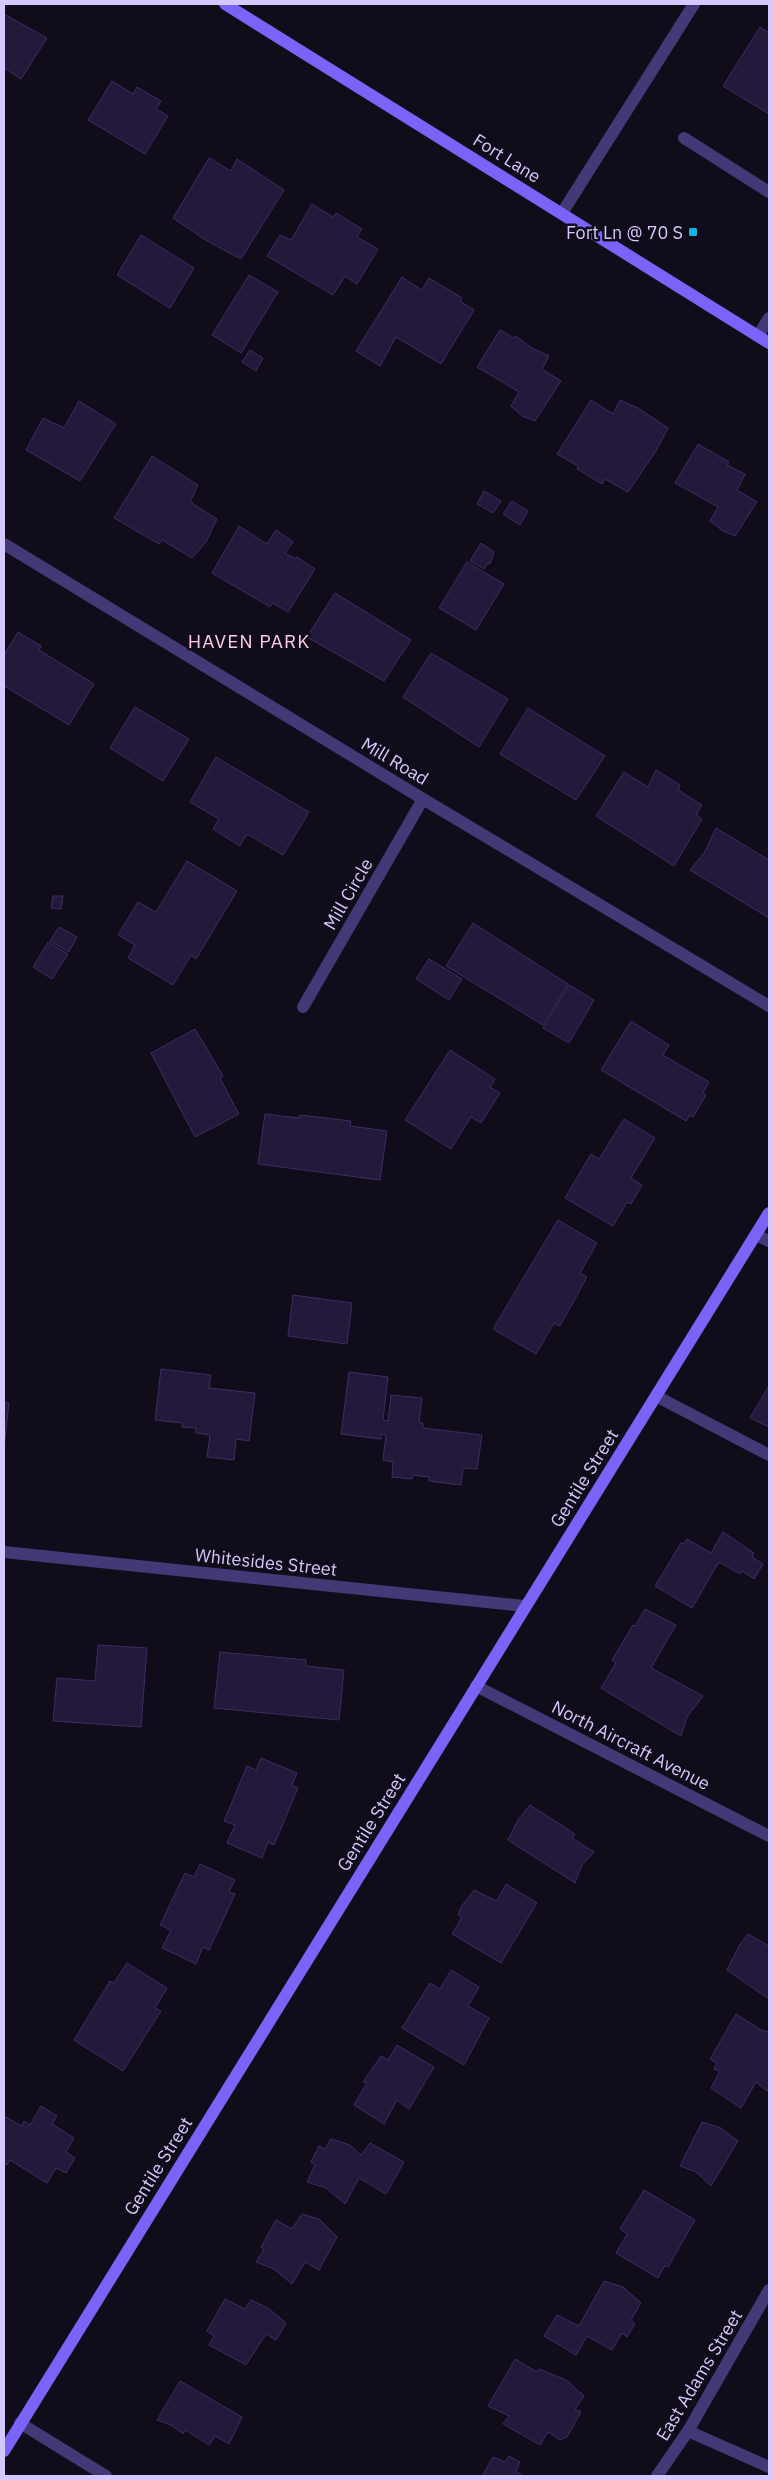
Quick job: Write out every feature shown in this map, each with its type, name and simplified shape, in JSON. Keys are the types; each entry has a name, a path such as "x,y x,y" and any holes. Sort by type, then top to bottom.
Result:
{"main road":[{"name":"Fort Lane","path":"225,4 769,343"},
{"name":"Gentile Street","path":"4,2450 769,1212"}],"street":[{"path":"562,213 694,4"},
{"path":"684,138 769,192"},
{"path":"758,336 769,318"},
{"name":"Mill Road","path":"4,544 423,799 769,1006"},
{"name":"Mill Circle","path":"303,1007 423,799"},
{"path":"756,1235 769,1241"},
{"path":"656,1396 769,1455"},
{"name":"Whitesides Street","path":"4,1552 524,1606"},
{"name":"North Aircraft Avenue","path":"476,1686 769,1836"},
{"name":"East Adams Street","path":"657,2476 688,2431 769,2290"},
{"path":"20,2423 106,2476"},
{"path":"688,2431 769,2467"}],"building":[{"path":"4,14 47,38 21,79 4,68"},
{"path":"760,27 769,33 769,114 723,86"},
{"path":"112,81 133,94 137,87 161,101 156,109 168,116 145,154 88,120"},
{"path":"209,158 231,171 237,159 284,190 241,259 207,241 173,218"},
{"path":"312,204 333,217 336,213 362,229 357,237 378,249 357,284 345,276 333,295 267,256 280,235 291,240"},
{"path":"141,235 194,268 170,308 117,275"},
{"path":"249,275 278,292 241,353 212,335"},
{"path":"402,277 422,290 429,278 462,298 460,301 474,310 441,364 396,337 380,366 356,351"},
{"path":"500,330 514,338 516,336 532,348 549,356 542,369 561,381 535,421 522,416 511,406 519,392 477,367"},
{"path":"250,350 263,358 256,371 242,362"},
{"path":"591,400 613,414 620,400 638,408 668,428 656,451 628,492 605,479 602,484 577,469 578,466 557,454"},
{"path":"79,401 116,424 80,481 26,450 43,418 64,428"},
{"path":"698,444 729,462 727,465 745,474 737,490 757,502 735,536 723,531 710,521 718,507 675,483"},
{"path":"152,456 198,485 190,502 217,519 206,542 192,558 162,540 159,544 114,518"},
{"path":"484,491 501,501 493,513 477,504"},
{"path":"512,501 528,511 520,525 503,514"},
{"path":"239,526 267,544 276,530 293,542 285,553 296,559 297,557 315,569 288,612 273,603 270,607 212,573"},
{"path":"481,543 494,552 490,564 488,563 484,569 470,561"},
{"path":"467,562 504,584 476,630 439,608"},
{"path":"335,593 411,640 384,681 307,637"},
{"path":"18,632 41,646 39,650 94,684 69,725 4,686 4,655"},
{"path":"431,653 508,699 479,747 403,697"},
{"path":"135,707 189,739 163,781 110,748"},
{"path":"528,708 605,756 576,800 500,754"},
{"path":"216,757 309,812 283,855 247,834 240,846 213,829 219,819 190,802"},
{"path":"656,770 680,785 678,790 702,805 696,815 702,819 674,866 596,816 624,772 648,787"},
{"path":"716,828 769,860 769,918 690,870 704,853"},
{"path":"187,861 237,891 196,959 191,955 173,985 128,958 135,945 118,935 138,902 156,912"},
{"path":"53,896 63,896 61,909 51,908"},
{"path":"473,923 568,984 543,1025 446,966"},
{"path":"59,927 77,937 69,952 50,941"},
{"path":"48,942 68,954 52,979 33,967"},
{"path":"429,959 462,979 449,1000 416,979"},
{"path":"569,985 594,1000 569,1043 543,1028"},
{"path":"631,1021 669,1045 663,1055 709,1082 703,1093 706,1095 693,1117 690,1115 686,1121 601,1070"},
{"path":"195,1029 223,1076 220,1078 239,1114 195,1137 151,1053"},
{"path":"450,1050 495,1079 490,1087 500,1093 481,1123 471,1117 451,1149 405,1120"},
{"path":"265,1114 300,1118 300,1115 351,1121 350,1126 387,1131 380,1180 258,1164"},
{"path":"624,1119 655,1138 631,1178 642,1185 631,1204 627,1202 613,1226 565,1198 591,1154 599,1159"},
{"path":"558,1220 597,1243 580,1273 587,1277 560,1326 554,1323 536,1354 493,1329"},
{"path":"293,1295 352,1303 347,1344 288,1336"},
{"path":"161,1369 211,1375 209,1388 255,1393 249,1441 236,1439 234,1460 207,1457 210,1435 196,1433 196,1428 182,1427 182,1423 155,1420"},
{"path":"349,1372 388,1377 383,1420 388,1421 391,1395 422,1398 419,1423 423,1423 423,1428 482,1435 477,1469 463,1468 461,1485 429,1481 429,1477 413,1475 412,1479 392,1477 393,1462 383,1460 386,1435 381,1434 381,1439 341,1434"},
{"path":"769,1386 769,1427 750,1418"},
{"path":"4,1402 9,1403 4,1447"},
{"path":"723,1532 754,1553 752,1557 763,1564 754,1579 742,1571 740,1574 719,1562 692,1608 655,1586 681,1543 684,1544 687,1539 711,1553"},
{"path":"645,1609 676,1625 651,1668 703,1696 687,1717 681,1736 601,1688 616,1663 612,1660"},
{"path":"98,1645 147,1648 141,1727 53,1721 57,1678 95,1681"},
{"path":"220,1652 306,1660 306,1666 344,1670 339,1720 214,1708"},
{"path":"261,1758 297,1773 292,1785 298,1788 274,1845 268,1842 262,1858 227,1843 235,1825 224,1821 247,1766 256,1770"},
{"path":"530,1805 575,1834 572,1838 594,1852 582,1865 575,1883 508,1840 518,1820"},
{"path":"200,1864 235,1880 229,1892 235,1894 209,1950 203,1947 196,1964 162,1948 171,1930 160,1925 185,1873 194,1877"},
{"path":"506,1884 537,1903 501,1963 452,1934 462,1917 458,1915 461,1907 474,1890 497,1901"},
{"path":"748,1934 769,1946 769,1999 727,1970 739,1946"},
{"path":"127,1963 167,1988 155,2008 161,2011 123,2071 74,2040 110,1981 114,1983"},
{"path":"451,1970 479,1987 468,2006 489,2018 464,2065 402,2028 430,1983 440,1989"},
{"path":"736,2014 761,2030 769,2032 769,2087 767,2091 756,2082 741,2108 711,2088 720,2071 714,2069 717,2063 710,2059"},
{"path":"397,2045 434,2067 409,2109 397,2100 384,2124 354,2105 367,2083 363,2082 381,2056 388,2060"},
{"path":"41,2106 57,2116 52,2124 74,2138 66,2152 75,2158 66,2173 56,2168 47,2183 10,2160 7,2165 4,2163 4,2120 6,2117 22,2126 24,2121 30,2125"},
{"path":"702,2122 721,2128 738,2141 711,2186 696,2172 680,2166"},
{"path":"331,2139 350,2145 361,2155 370,2143 404,2162 386,2194 359,2178 345,2204 326,2188 307,2182 315,2165 311,2162 319,2146 325,2149"},
{"path":"644,2190 695,2220 668,2267 665,2265 658,2278 616,2253 627,2234 620,2229"},
{"path":"302,2214 319,2219 337,2237 319,2270 305,2262 292,2284 274,2269 256,2262 264,2249 261,2247 276,2220 292,2229"},
{"path":"604,2281 623,2287 641,2303 631,2320 635,2324 627,2337 622,2333 612,2350 587,2336 576,2355 544,2336 557,2315 579,2326"},
{"path":"225,2299 245,2309 251,2300 268,2308 286,2323 276,2340 266,2334 246,2365 209,2345 214,2336 207,2331"},
{"path":"515,2359 537,2372 539,2369 566,2380 584,2396 575,2409 581,2412 567,2437 560,2440 548,2432 540,2445 503,2424 509,2416 488,2406"},
{"path":"180,2381 242,2417 229,2444 215,2436 209,2445 185,2430 183,2434 171,2425 157,2420"},
{"path":"509,2456 520,2462 516,2471 523,2476 482,2476 493,2457 505,2462"}],"place":[{"name":"Fort Ln @ 70 S","path":"693,232"}],"district":[{"name":"HAVEN PARK","path":"249,641"}]}
